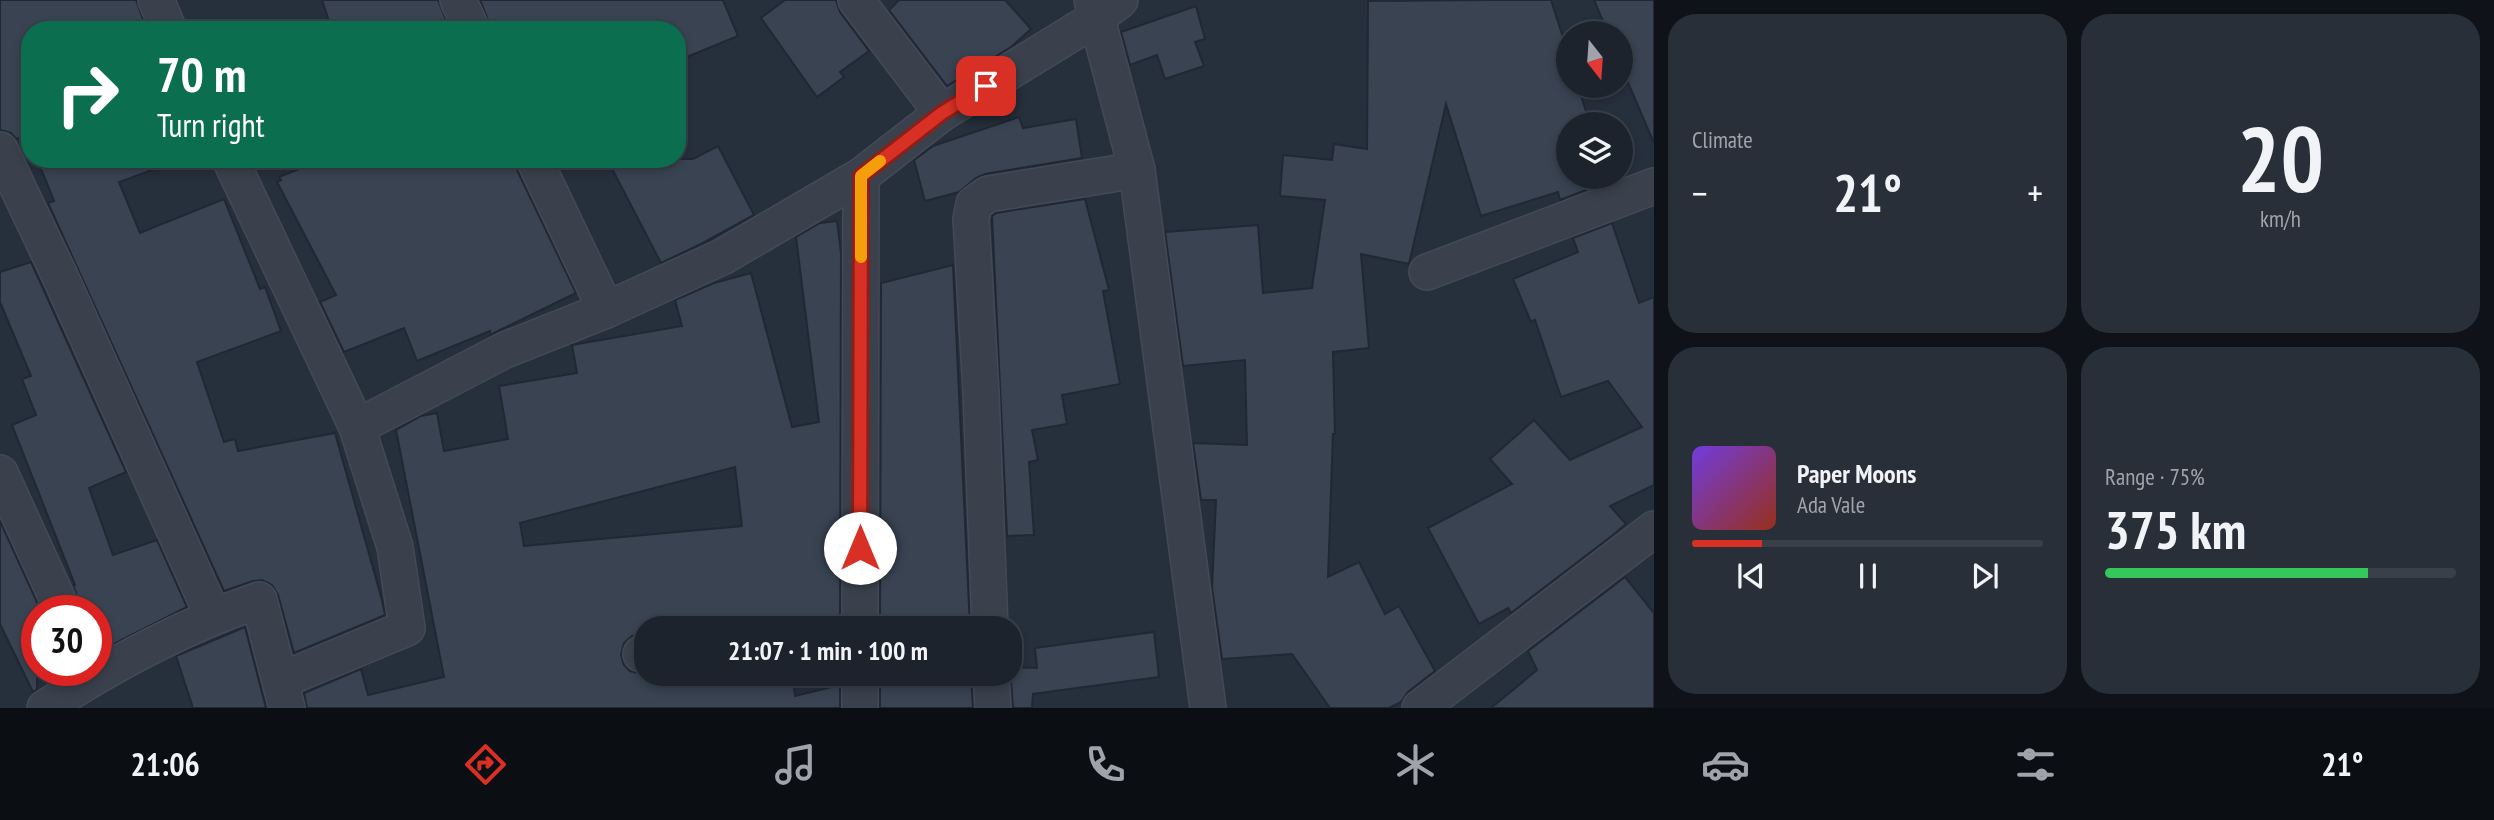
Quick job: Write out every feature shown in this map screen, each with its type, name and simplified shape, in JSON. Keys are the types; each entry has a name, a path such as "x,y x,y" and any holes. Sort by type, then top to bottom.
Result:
{"street":[{"path":"156,0 165,21"},
{"path":"458,0 468,21"},
{"path":"856,0 942,113"},
{"path":"357,427 505,350 606,310 722,257 861,176 942,113 1102,6 1137,170 1208,708"},
{"path":"0,150 59,274 213,616"},
{"path":"112,664 213,616 260,600 284,694 407,628 395,547 357,427 234,168"},
{"path":"538,168 606,310"},
{"path":"990,616 971,219 974,204 988,194 1137,170"},
{"path":"860,616 861,176"},
{"path":"1427,272 1654,186"},
{"path":"0,473 56,595"},
{"path":"1420,708 1654,529"},
{"path":"45,708 75,686"},
{"path":"860,686 860,708"},
{"path":"992,686 993,708"}],"building":[{"path":"0,0 136,0 144,21 21,21 21,137 16,139 11,133 0,130"},
{"path":"322,0 438,0 446,21 329,21"},
{"path":"480,0 723,0 738,36 686,57 686,21 488,21"},
{"path":"785,0 836,0 840,12 869,51 840,72 844,77 817,97 761,18"},
{"path":"899,0 1005,0 1031,29 1011,47 947,86 889,10"},
{"path":"1551,0 1558,21 1556,98 1582,98 1586,112 1556,112 1556,189 1589,189 1560,200 1558,192 1481,216 1446,104 1409,264 1361,254 1369,348 1333,352 1335,434 1328,577 1359,562 1385,614 1399,606 1435,671 1408,692 1401,702 1389,708 1330,708 1292,654 1222,659 1212,588 1216,500 1201,500 1193,443 1247,445 1245,360 1183,366 1165,232 1258,225 1263,293 1312,288 1325,200 1280,196 1283,155 1332,160 1334,144 1367,149 1368,1"},
{"path":"1594,0 1654,0 1654,143 1633,94 1633,21 1603,21"},
{"path":"1196,6 1205,39 1195,42 1204,66 1165,79 1157,55 1130,65 1121,32"},
{"path":"1019,117 1023,128 1076,119 1082,158 985,174 959,192 925,201 914,160 933,146"},
{"path":"718,146 754,215 661,263 612,168 686,168 686,159 693,159"},
{"path":"41,168 157,168 119,182 140,233 224,199 260,289 265,287 281,331 197,362 224,442 235,439 238,451 335,433 385,615 294,653 278,595 272,585 262,580 253,581 224,591 48,203 54,201"},
{"path":"302,168 516,168 576,293 490,335 490,331 417,361 404,328 344,352 320,302 336,295 277,182 281,180 279,177"},
{"path":"1085,199 1109,290 1103,291 1120,384 1062,395 1067,424 1032,430 1038,460 1029,462 1034,535 1007,536 992,216 996,213"},
{"path":"837,221 841,253 840,616 634,616 634,636 624,643 621,655 624,665 634,672 634,686 794,686 795,696 840,686 840,708 307,708 304,693 361,669 368,695 444,677 396,430 421,416 437,413 444,451 508,439 499,386 577,373 572,345 682,326 675,300 714,283 751,273 792,427 819,422 796,237 820,223","holes":["735,467 742,526 524,546 520,523"]},
{"path":"1612,223 1639,303 1654,297 1654,485 1610,506 1626,524 1613,535 1511,613 1508,608 1479,624 1428,528 1512,484 1490,459 1534,420 1570,460 1642,427 1608,381 1561,397 1535,320 1531,322 1513,279 1578,252 1573,238"},
{"path":"31,262 126,472 89,488 113,555 157,540 187,607 112,645 112,595 77,595 12,425 36,415 22,379 31,376 0,302 0,272"},
{"path":"953,265 969,616 880,616 881,283"},
{"path":"0,521 34,595 21,595 21,667 0,624"},
{"path":"1625,577 1654,613 1654,708 1491,708 1537,670 1528,651"},
{"path":"245,627 266,708 193,708 176,656"},
{"path":"1154,632 1159,677 1033,694 1032,708 1013,708 1011,686 1022,686 1022,667 1037,668 1035,648"},
{"path":"880,686 972,686 973,708 880,708"}],"slow traffic":[{"path":"861,257 861,176 880,161"}],"route":[{"path":"860,548 861,176 942,113 986,86"}]}
